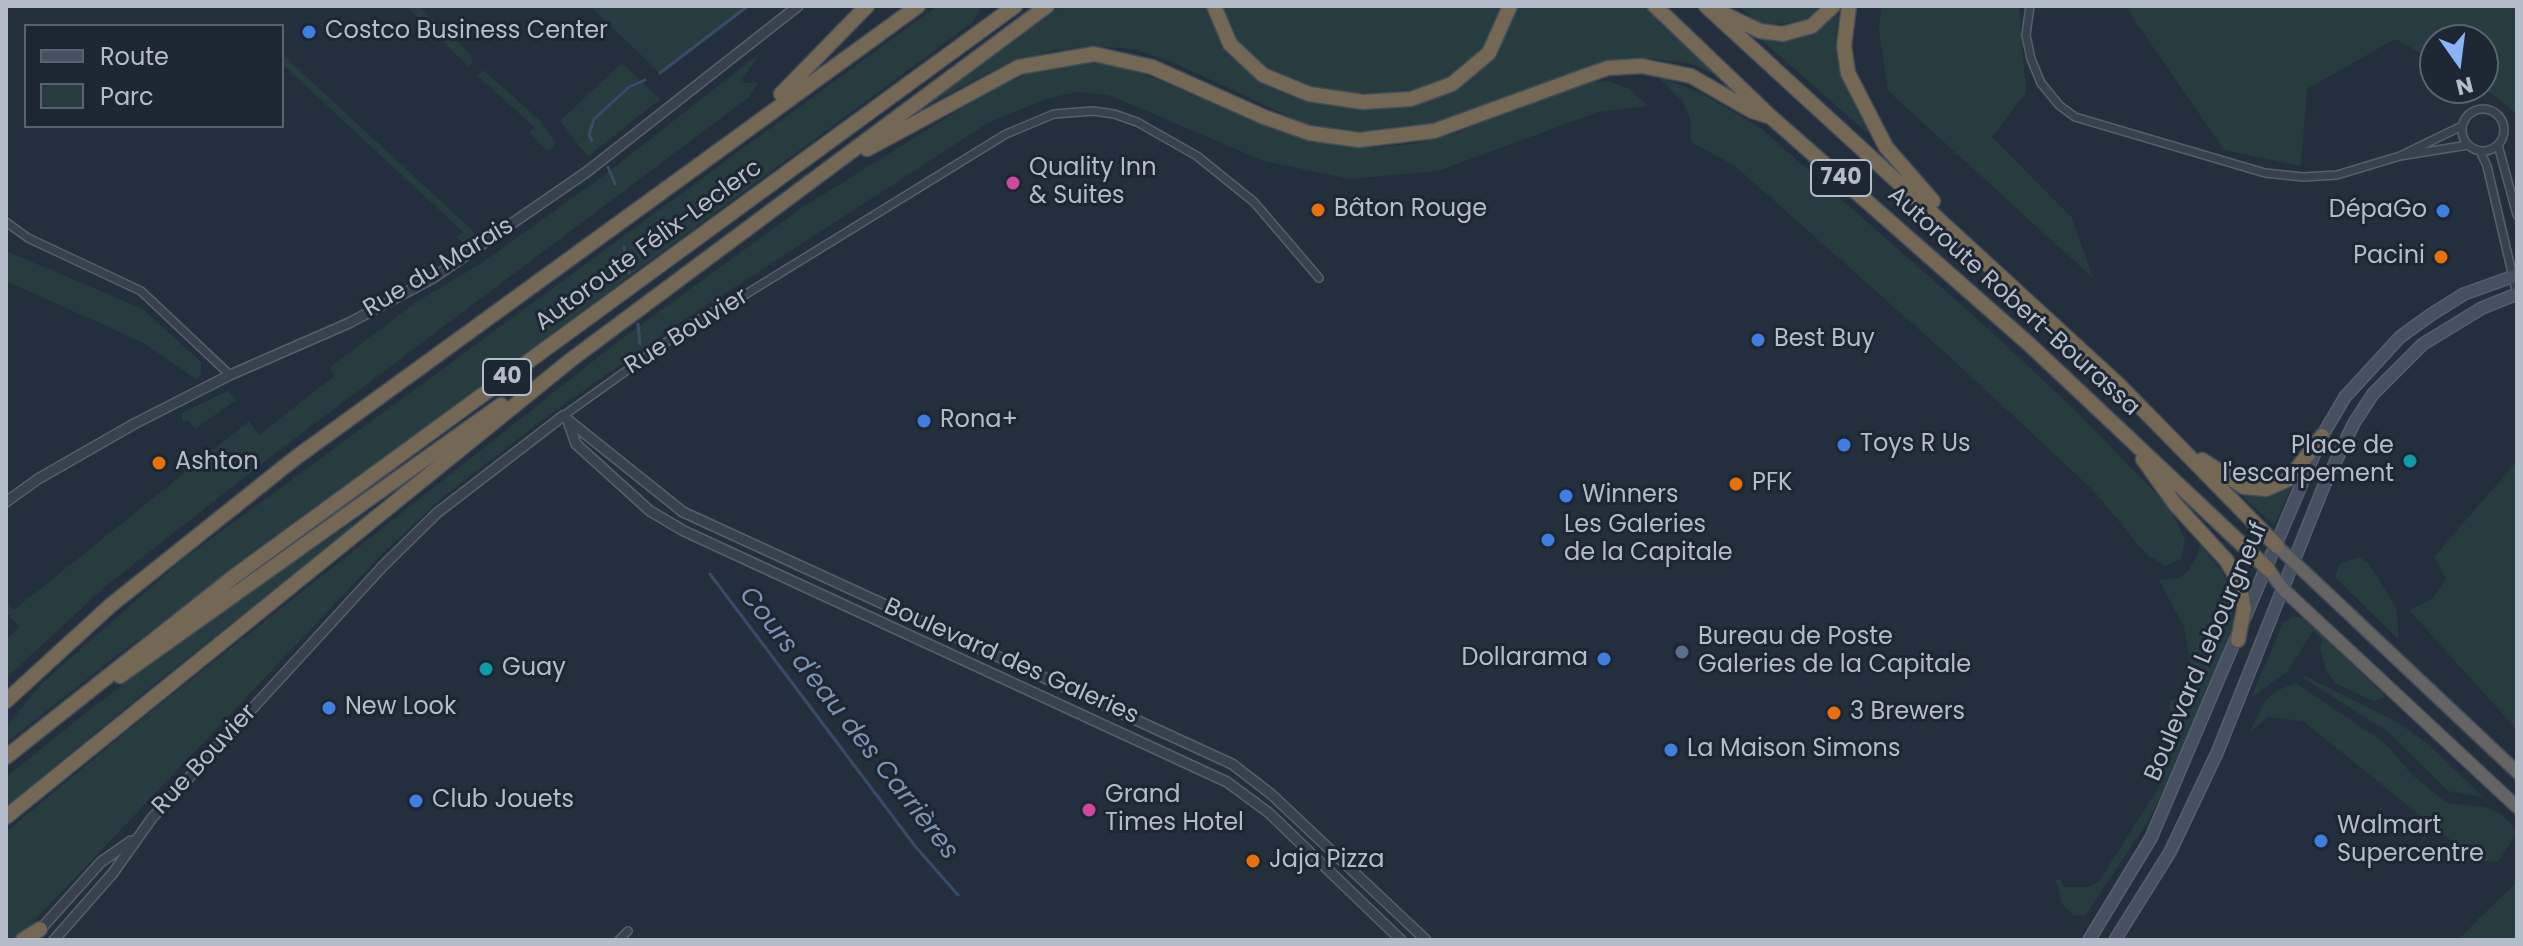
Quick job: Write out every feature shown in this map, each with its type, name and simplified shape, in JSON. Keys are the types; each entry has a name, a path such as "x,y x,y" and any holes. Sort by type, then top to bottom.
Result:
{"highway":[{"path":"747,127 867,6"},
{"name":"Autoroute Félix-Leclerc","path":"9,697 111,605 294,459 747,127 918,6"},
{"name":"Autoroute Félix-Leclerc","path":"6,757 236,575 1015,6"},
{"path":"6,817 572,359 1047,6"},
{"path":"1214,6 1230,44 1263,75 1309,94 1363,102 1411,99 1452,84 1489,53 1510,6"},
{"name":"Autoroute Robert-Bourassa","path":"1655,6 1771,117 2124,432 2268,569"},
{"path":"1708,6 1760,31 1783,34 1812,26 1833,6"},
{"name":"Autoroute Robert-Bourassa","path":"1708,6 1975,249 2182,447 2277,546"},
{"path":"1849,6 1844,46 1848,73 1861,103 1886,147 1975,249"},
{"path":"817,176 991,79 1019,67 1070,55 1094,54 1131,60 1309,133 1359,140 1434,131 1608,68 1642,66 1691,76 1752,111 1771,117"},
{"path":"6,757 572,359"},
{"path":"2124,432 2175,504 2226,560 2239,581 2244,609 2238,640"},
{"path":"2182,447 2244,487 2266,489 2289,479 2322,436"},
{"path":"2277,546 2517,772"},
{"path":"2268,569 2283,589 2517,807"},
{"path":"23,940 35,935"}],"main road":[{"name":"Boulevard Lebourgneuf","path":"2089,940 2151,838 2238,640 2322,436 2345,397 2400,337 2464,294 2515,276"},
{"name":"Boulevard Lebourgneuf","path":"2115,940 2175,841 2217,753 2323,488 2354,423 2373,394 2423,344 2482,308 2517,294"}],"street":[{"name":"Rue du Marais","path":"6,502 38,479 134,424 230,375 349,323 433,278 588,171 798,6"},
{"path":"2030,6 2026,35 2031,59 2041,83 2059,105 2075,117 2265,173 2303,177 2337,175 2400,156 2468,145 2480,151 2487,166 2517,294"},
{"path":"2400,156 2462,126 2476,110 2496,114 2503,125 2498,145 2517,215"},
{"name":"Rue Bouvier","path":"54,940 113,873 134,839 383,566 437,513 696,321 738,299 1006,134 1054,114 1093,111 1137,122 1197,156 1254,202 1319,278"},
{"path":"2462,126 2468,145"},
{"path":"2480,151 2498,145"},
{"path":"6,222 28,238 141,291 230,375"},
{"name":"Boulevard des Galeries","path":"566,420 576,444 650,511 684,531 1227,782 1269,813 1401,940"},
{"name":"Boulevard des Galeries","path":"566,420 683,512 1232,764 1271,794 1426,940"},
{"name":"Rue Bouvier","path":"35,935 101,862 134,839"},
{"path":"619,940 628,931"}],"green space":[{"path":"406,6 418,6 471,55 469,67"},
{"path":"590,6 748,6 660,73"},
{"path":"937,6 982,6 973,22 111,660 6,743 6,727 42,683 182,560"},
{"path":"1061,6 1209,6 1261,79 1308,101 1369,110 1416,105 1454,91 1495,56 1516,6 1645,6 1728,81 1692,64 1648,58 1609,63 1417,130 1358,132 1307,125 1177,64 1134,49 1088,46 1046,52 989,72 911,115"},
{"path":"1219,6 1503,6 1489,40 1474,62 1454,76 1433,87 1367,96 1294,82 1259,64 1236,43"},
{"path":"1738,6 1821,6 1804,20 1772,25 1759,23"},
{"path":"1881,6 2019,6 2026,93 1992,137 2072,218 2093,278 1888,91 1879,31"},
{"path":"2125,6 2517,6 2517,114 2499,100 2499,24 2419,24 2419,52 2395,39 2307,89 2301,166 2224,150"},
{"path":"1838,14 1835,48 1840,75 1869,130 1866,132 1757,36 1776,42 1794,40 1814,33"},
{"path":"760,53 740,83 758,83 749,97 277,452 107,585 6,678 6,639 19,627 8,614 6,602 14,610 249,421 259,435 334,376 330,367 415,303 480,264 602,177"},
{"path":"284,56 471,229 476,238 465,245 456,237 463,232 284,66"},
{"path":"1093,62 1127,67 1290,135 1328,144 1369,148 1411,144 1450,135 1590,82 1607,81 1628,88 1648,106 1598,112 1438,171 1350,179 1264,161 1109,95 1078,92 1048,98 988,123 684,320 553,412 444,496 384,552 19,937 6,940 6,832 149,713 616,343 800,209 999,85 1039,70"},
{"path":"622,63 660,99 588,157 560,121"},
{"path":"483,70 541,121 555,142 553,149 547,150 529,133 534,127 477,75"},
{"path":"1657,76 1703,94 1762,129 1984,325 2077,412 2169,507 2185,539 2181,559 2165,566 2145,553 2094,491 1950,357 1735,166 1691,142 1690,118 1683,102"},
{"path":"6,251 143,309 201,362 201,375 197,380 142,342 6,281"},
{"path":"228,391 236,400 195,429 188,421 183,422 181,413"},
{"path":"2517,461 2517,730 2409,610 2432,599 2446,579 2434,557"},
{"path":"412,482 158,681 6,807 6,777 78,719 177,642"},
{"path":"2231,486 2269,494 2292,486 2274,525"},
{"path":"2200,544 2224,575 2232,593 2233,624 2185,750 2148,821 2086,915 2074,916 2062,904 2056,880 2061,879 2063,887 2090,887 2099,881 2159,787 2170,753 2170,700 2188,698 2192,673 2184,627 2159,580 2179,578 2187,572 2198,555"},
{"path":"2359,557 2368,563 2396,607 2399,640 2335,577 2340,563"},
{"path":"2293,616 2308,620 2386,697 2373,701 2335,683 2326,670 2320,648 2323,640 2313,631 2288,671 2251,698 2283,623"},
{"path":"2305,676 2397,722 2428,744 2483,797 2448,791 2388,732 2303,678"},
{"path":"2296,683 2386,744 2411,774 2447,803 2485,807 2500,813 2514,827 2515,836 2498,862 2483,861 2464,851 2303,721 2268,717 2249,733 2265,701 2276,691"},
{"path":"2517,882 2517,940 2458,940 2478,919"}],"waterway":[{"name":"Cours d'eau des Carrières","path":"660,73 748,6"},
{"name":"Cours d'eau des Carrières","path":"592,141 589,135 594,119 629,87 645,80"},
{"name":"Cours d'eau des Carrières","path":"608,167 615,184"},
{"name":"Cours d'eau des Carrières","path":"624,247 629,273"},
{"name":"Cours d'eau des Carrières","path":"638,324 640,344"},
{"name":"Cours d'eau des Carrières","path":"710,574 915,846 958,895"}],"place":[{"name":"Costco Business Center","path":"309,32"},
{"name":"Quality Inn & Suites","path":"1013,183"},
{"name":"Bâton Rouge","path":"1318,210"},
{"name":"DépaGo","path":"2443,211"},
{"name":"Pacini","path":"2441,257"},
{"name":"Best Buy","path":"1758,340"},
{"name":"Rona+","path":"924,421"},
{"name":"Toys R Us","path":"1844,445"},
{"name":"Place de l'escarpement","path":"2410,461"},
{"name":"Ashton","path":"159,463"},
{"name":"PFK","path":"1736,484"},
{"name":"Winners","path":"1566,496"},
{"name":"Les Galeries de la Capitale","path":"1548,540"},
{"name":"Bureau de Poste Galeries de la Capitale","path":"1682,652"},
{"name":"Dollarama","path":"1604,659"},
{"name":"Guay","path":"486,669"},
{"name":"New Look","path":"329,708"},
{"name":"3 Brewers","path":"1834,713"},
{"name":"La Maison Simons","path":"1671,750"},
{"name":"Club Jouets","path":"416,801"},
{"name":"Grand Times Hotel","path":"1089,810"},
{"name":"Walmart Supercentre","path":"2321,841"},
{"name":"Jaja Pizza","path":"1253,861"}]}
